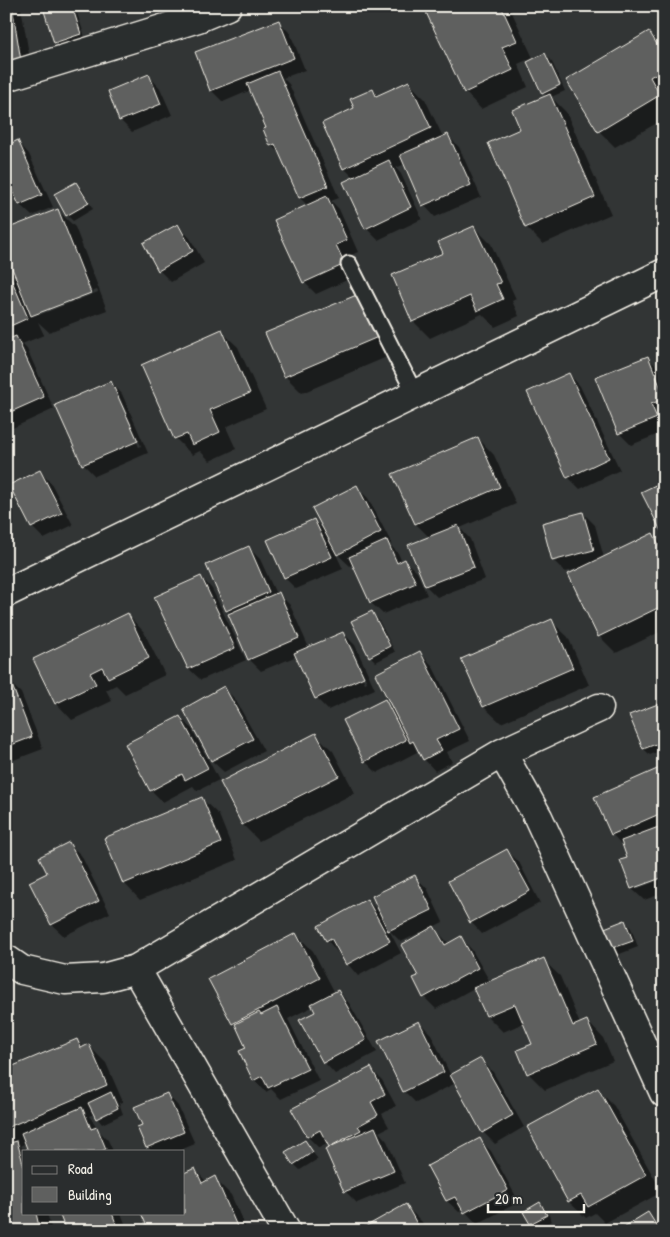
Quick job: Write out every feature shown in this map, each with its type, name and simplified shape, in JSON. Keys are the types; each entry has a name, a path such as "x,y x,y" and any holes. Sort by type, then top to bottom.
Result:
{"street":[{"path":"6,77 188,21 227,6"},
{"path":"6,593 664,273"},
{"path":"6,959 22,970 65,980 103,978 136,968 502,753 599,708"},
{"path":"502,753 538,817 558,858 664,1093"},
{"path":"136,968 286,1231"}],"lane":[{"path":"349,264 415,394"}],"building":[{"path":"6,6 12,6 21,61 6,63"},
{"path":"61,6 72,6 81,34 54,43 44,11"},
{"path":"423,6 501,6 517,41 502,47 513,70 464,93"},
{"path":"658,6 664,6 664,20"},
{"path":"279,20 294,58 210,91 195,52"},
{"path":"649,31 664,56 664,69 650,77 660,95 598,132 566,80"},
{"path":"545,53 560,85 542,94 527,62"},
{"path":"278,71 328,186 299,198 275,144 270,146 263,129 266,128 247,84"},
{"path":"149,74 161,104 119,121 108,91"},
{"path":"409,81 431,128 343,169 322,123 354,108 350,99 373,89 376,96"},
{"path":"550,94 595,197 525,228 488,143 520,129 512,110"},
{"path":"448,134 471,185 422,206 400,155"},
{"path":"18,140 42,195 19,205 6,177 6,146"},
{"path":"389,160 411,207 365,229 343,182"},
{"path":"76,182 89,203 66,216 54,194"},
{"path":"327,196 347,240 336,245 345,264 303,283 274,220"},
{"path":"58,209 91,293 31,316 6,253 6,229"},
{"path":"178,224 193,251 158,271 143,243"},
{"path":"474,226 501,283 496,284 503,299 477,311 470,296 412,322 392,275 443,253 438,242"},
{"path":"6,267 28,318 6,328"},
{"path":"359,294 378,337 284,377 265,333"},
{"path":"222,329 250,393 210,410 220,432 192,445 187,434 174,439 141,365"},
{"path":"16,336 44,397 6,414 6,340"},
{"path":"648,356 664,396 664,399 651,404 657,418 618,434 595,377"},
{"path":"569,373 609,458 567,478 527,392"},
{"path":"111,381 138,441 82,465 55,405"},
{"path":"478,437 500,487 415,524 392,474"},
{"path":"40,470 62,513 31,528 9,485"},
{"path":"664,481 664,537 641,492"},
{"path":"357,485 381,532 337,555 312,508"},
{"path":"583,512 594,550 552,561 542,523"},
{"path":"314,519 332,557 284,578 267,540"},
{"path":"458,525 474,567 425,586 408,545"},
{"path":"653,533 664,555 664,605 598,637 568,574"},
{"path":"387,540 397,563 405,559 416,583 370,603 349,557"},
{"path":"249,546 269,592 226,611 206,565"},
{"path":"201,576 235,648 188,669 154,597"},
{"path":"279,592 299,638 248,660 228,614"},
{"path":"372,611 390,646 369,657 351,621"},
{"path":"128,613 149,658 108,678 102,667 90,673 96,684 55,704 33,659"},
{"path":"552,619 573,668 483,707 461,659"},
{"path":"343,632 364,677 315,699 294,653"},
{"path":"420,651 459,729 436,740 442,750 423,760 413,741 410,743 375,674"},
{"path":"10,680 32,737 6,747 6,682"},
{"path":"224,686 253,739 211,761 183,709"},
{"path":"385,699 406,740 364,762 343,720"},
{"path":"658,704 664,719 664,741 643,749 629,715"},
{"path":"180,716 208,768 185,780 182,774 150,791 125,744"},
{"path":"316,733 339,776 242,825 220,782"},
{"path":"664,766 664,812 611,835 594,797"},
{"path":"202,797 221,843 123,884 104,838"},
{"path":"664,825 664,877 631,889 620,860 627,858 621,841"},
{"path":"69,842 99,901 51,925 29,882 47,873 39,857"},
{"path":"507,849 530,891 470,923 448,881"},
{"path":"415,875 432,910 388,931 372,896"},
{"path":"367,899 390,941 346,965 331,938 326,941 318,926"},
{"path":"625,920 633,941 610,949 602,929"},
{"path":"434,926 445,945 461,936 478,968 423,998 413,978 418,976 401,945"},
{"path":"296,933 320,978 232,1024 208,979"},
{"path":"544,958 573,1026 587,1020 597,1044 527,1074 517,1050 532,1044 515,1004 486,1016 473,988"},
{"path":"338,990 366,1040 323,1063 299,1020 315,1012 311,1004"},
{"path":"277,1007 308,1069 268,1088 262,1076 253,1081 239,1051 246,1048 235,1024 259,1012 261,1015"},
{"path":"419,1021 444,1072 403,1092 378,1041"},
{"path":"77,1039 81,1048 89,1044 107,1085 6,1128 6,1069"},
{"path":"481,1058 513,1115 482,1133 450,1075"},
{"path":"371,1067 385,1094 371,1102 378,1115 358,1126 361,1130 329,1147 320,1130 307,1137 291,1109"},
{"path":"598,1088 646,1175 588,1207 581,1195 568,1202 527,1127"},
{"path":"111,1092 118,1108 96,1119 88,1103"},
{"path":"167,1093 184,1132 146,1148 137,1127 142,1125 134,1107"},
{"path":"82,1107 91,1129 97,1127 106,1149 28,1150 21,1133"},
{"path":"375,1127 394,1171 344,1192 325,1149"},
{"path":"480,1138 508,1190 464,1213 455,1197 446,1201 427,1166"},
{"path":"305,1140 313,1152 293,1165 285,1152"},
{"path":"17,1141 22,1160 22,1214 36,1214 40,1231 6,1231 6,1144"},
{"path":"195,1168 202,1183 215,1176 239,1231 149,1231 141,1214 185,1214 185,1173"},
{"path":"540,1202 547,1215 530,1224 523,1212"},
{"path":"406,1204 421,1231 365,1231 363,1228"},
{"path":"648,1212 660,1231 617,1231"},
{"path":"59,1214 112,1214 119,1231 66,1231"}]}
